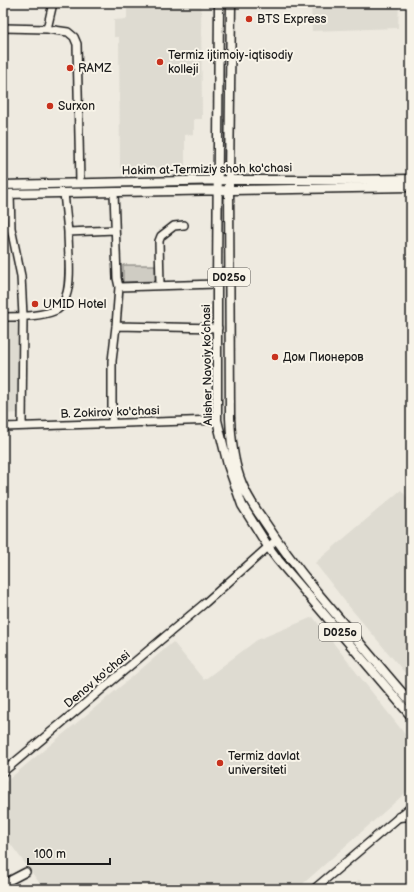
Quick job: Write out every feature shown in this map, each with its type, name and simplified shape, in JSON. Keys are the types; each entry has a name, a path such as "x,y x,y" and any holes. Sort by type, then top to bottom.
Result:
{"main road":[{"name":"Alisher Navoiy ko’chasi","path":"219,3 217,284 218,420 228,466 242,504 269,548"},
{"name":"Alisher Navoiy ko’chasi","path":"231,3 228,180 230,418 232,445 241,482 246,494 276,540"},
{"path":"219,24 230,24"},
{"name":"Hakim at-Termiziy shoh ko'chasi","path":"3,184 218,180 411,179"},
{"name":"Hakim at-Termiziy shoh ko'chasi","path":"7,194 411,187"},
{"name":"D025o","path":"276,540 327,604 411,702"},
{"name":"D025o","path":"269,548 411,716"},
{"path":"399,817 411,816"}],"street":[{"path":"47,29 53,3"},
{"path":"3,28 47,29 68,32 74,37 77,44 80,183"},
{"path":"112,424 112,361 119,287 117,278 114,192"},
{"path":"3,317 51,312 63,304 69,279 68,232 64,193"},
{"path":"7,194 11,228 21,276 23,316 22,426"},
{"path":"160,285 159,241 161,236 174,226 184,225"},
{"path":"68,232 115,230"},
{"path":"119,287 217,284"},
{"path":"116,326 218,328"},
{"name":"B. Zokirov ko'chasi","path":"3,427 218,420"},
{"name":"Denov ko'chasi","path":"3,772 205,603 269,548 276,540"},
{"path":"314,889 411,807"},
{"path":"3,884 26,872"}],"shaded area":[{"name":"Termiz ijtimoiy-iqtisodiy kolleji","path":"127,3 201,3 202,119 194,119 194,134 185,135 185,168 120,168 119,37 114,37 114,20 127,19"},
{"path":"311,3 399,3 398,28 312,31"},
{"path":"123,265 155,265 155,281 123,282"},
{"path":"3,322 18,322 19,413 3,414"},
{"path":"401,490 411,502 411,680 347,604 315,563"},
{"name":"Termiz davlat universiteti","path":"313,617 411,742 411,788 297,889 44,889 3,834 3,784 173,642 204,680 257,640"},
{"path":"359,880 367,889 347,889"}],"place":[{"name":"BTS Express","path":"249,19"},
{"name":"Termiz ijtimoiy-iqtisodiy kolleji","path":"160,62"},
{"name":"RAMZ","path":"70,68"},
{"name":"Surxon","path":"50,106"},
{"name":"UMID Hotel","path":"35,304"},
{"name":"Дом Пионеров","path":"275,357"},
{"name":"Termiz davlat universiteti","path":"220,763"}]}
